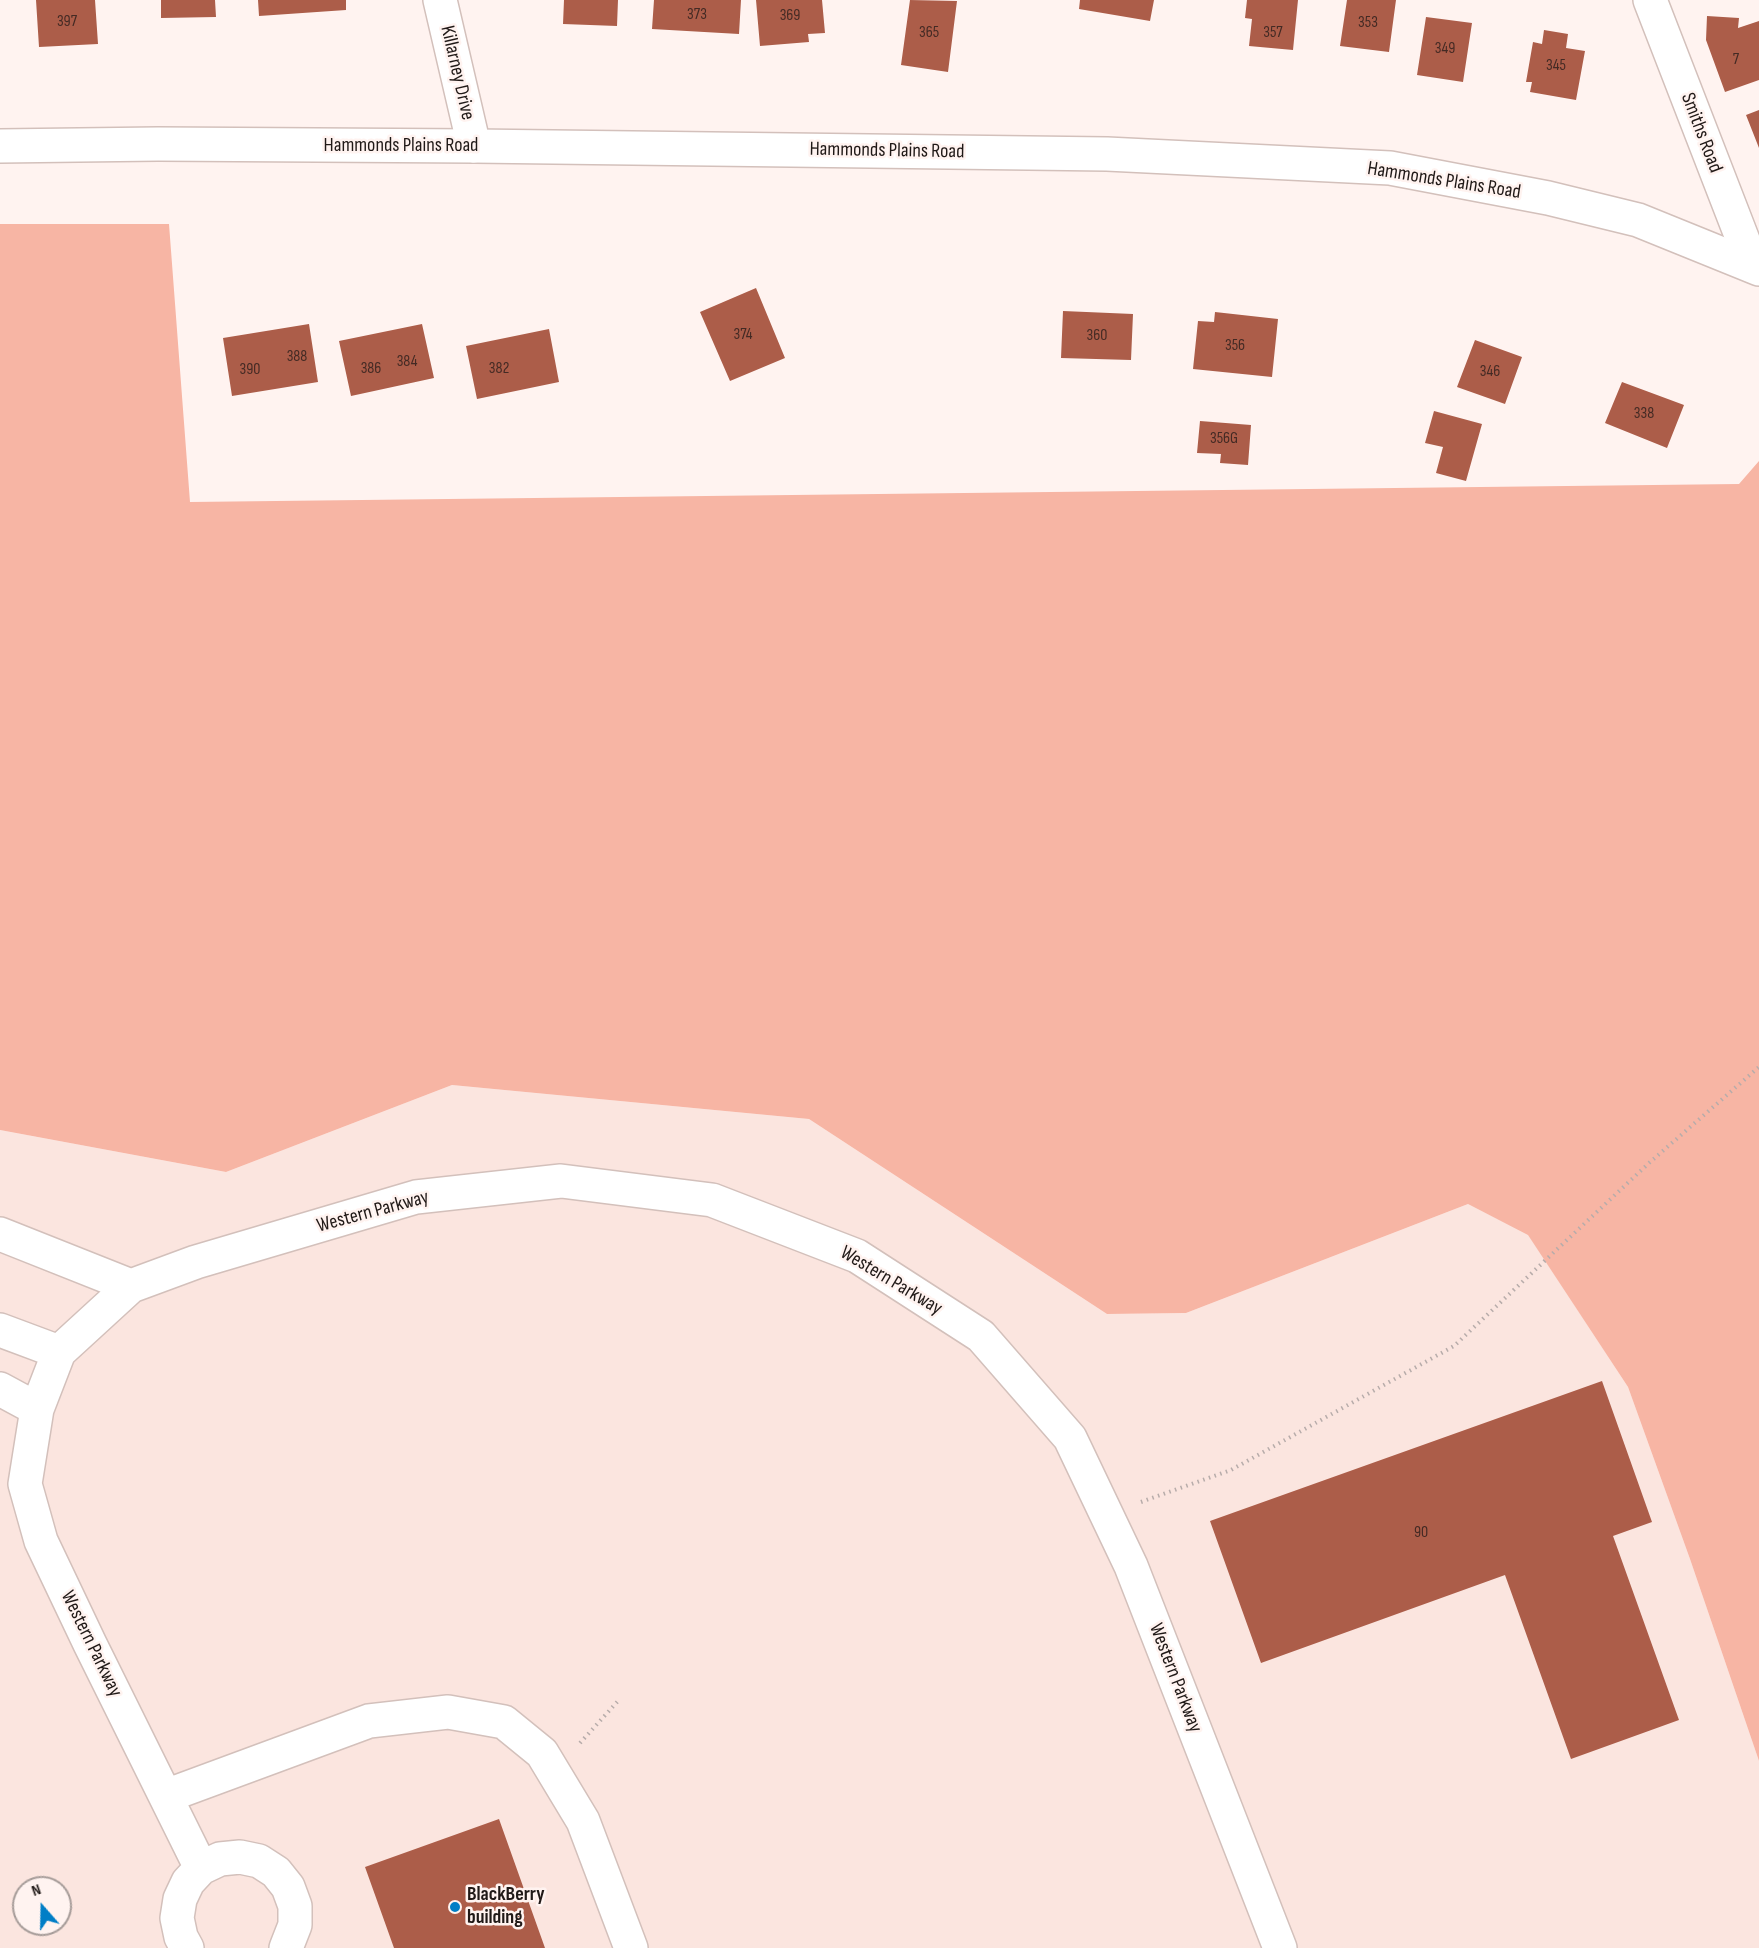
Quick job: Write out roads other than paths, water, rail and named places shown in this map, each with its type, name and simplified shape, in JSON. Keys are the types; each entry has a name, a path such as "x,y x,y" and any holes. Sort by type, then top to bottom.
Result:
{"street":[{"name":"Killarney Drive","path":"440,0 474,146"},
{"name":"Smiths Road","path":"1650,0 1756,267"},
{"name":"Hammonds Plains Road","path":"0,146 158,144 474,146 1107,154 1390,168 1548,198 1638,220 1756,267"},
{"name":"Western Parkway","path":"201,1868 41,1541 24,1484 37,1409 58,1352 132,1286 196,1262 416,1197 561,1181 712,1200 857,1256 981,1336 1070,1438 1131,1566 1280,1948"},
{"path":"0,1234 132,1286"},
{"path":"0,1330 58,1352"},
{"path":"0,1389 37,1409"},
{"path":"166,1796 369,1721 448,1712 504,1722 542,1753 583,1821 631,1948"},
{"path":"187,1948 181,1937 177,1918 180,1899 188,1882 201,1868 220,1859 240,1857 259,1861 276,1872 288,1887 295,1906 295,1925 286,1948"}],"place":[{"name":"BlackBerry building","path":"455,1907"}]}
